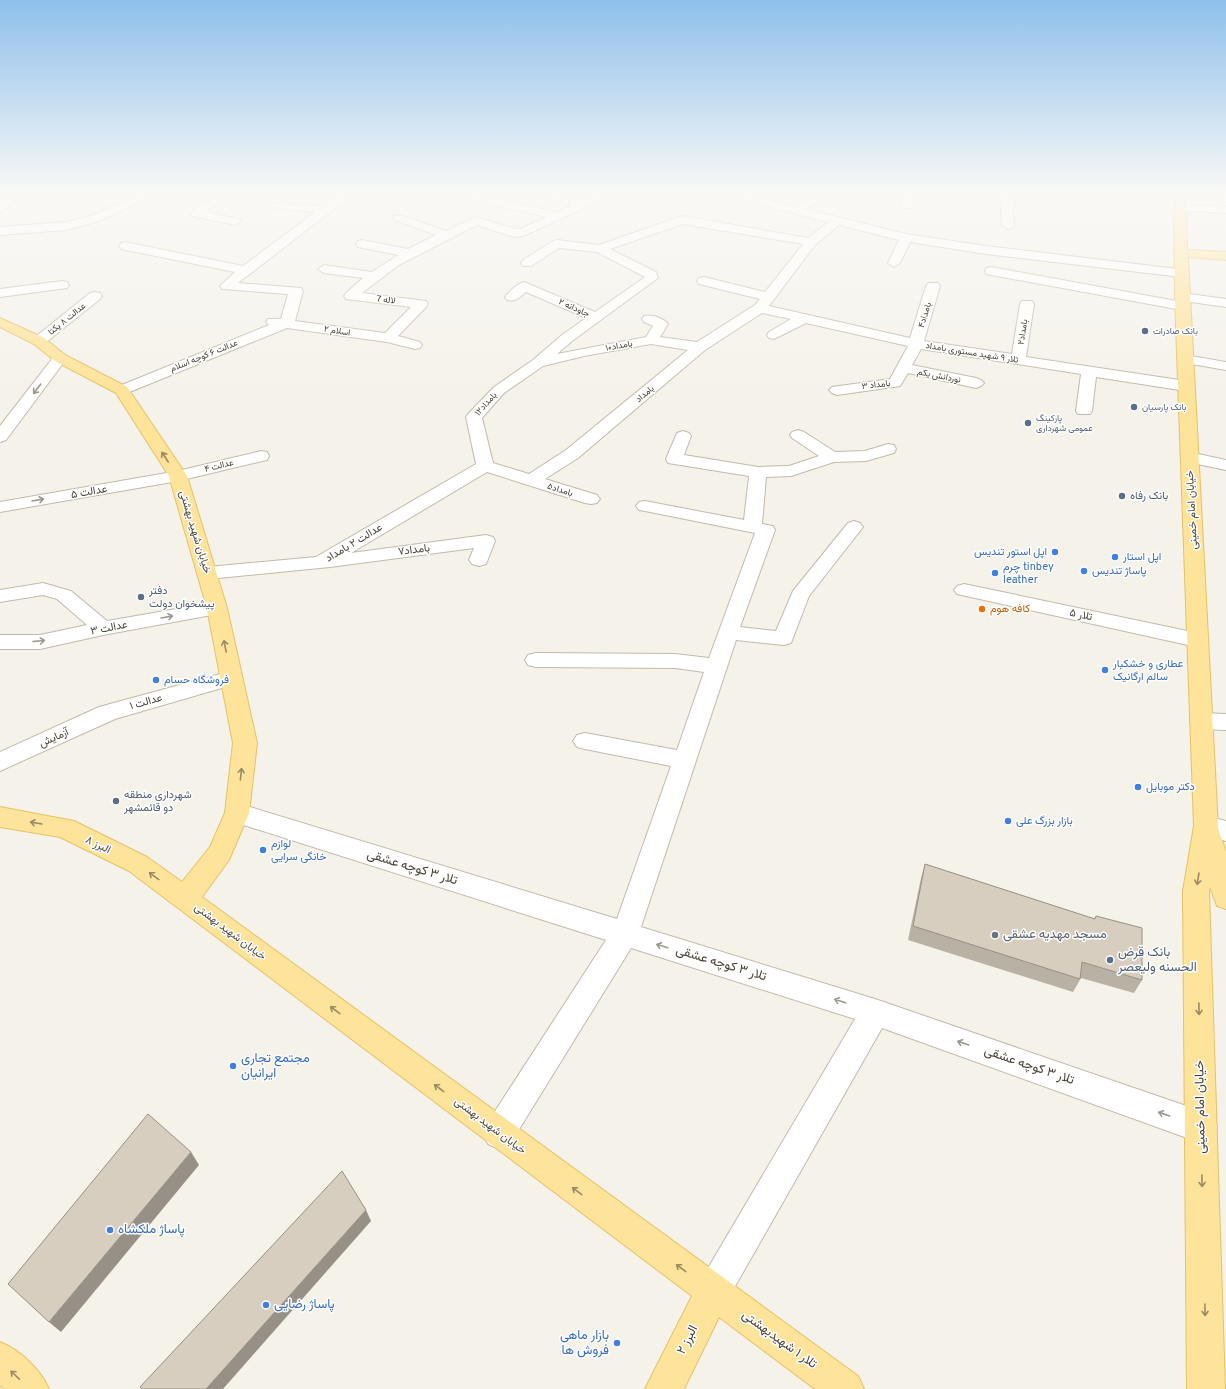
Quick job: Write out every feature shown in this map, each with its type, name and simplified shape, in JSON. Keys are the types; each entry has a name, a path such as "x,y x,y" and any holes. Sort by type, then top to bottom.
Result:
{"main road":[{"name":"خیابان امام خمینی","path":"1181,258 1201,721 1226,898"},
{"name":"خیابان شهید بهشتی","path":"0,322 39,341 60,358 122,390 178,476 208,573 217,608 245,743 237,813 220,853 185,899 713,1292"},
{"name":"البرز ۸","path":"0,817 65,828 138,864 185,899"},
{"name":"خیابان امام خمینی","path":"1206,1389 1196,891 1216,829"},
{"name":"البرز ۲","path":"664,1389 713,1292"},
{"name":"تلار ۱ شهیدبهشتی","path":"713,1292 845,1389"},
{"path":"0,1360 30,1389"}],"street":[{"path":"185,258 246,270"},
{"path":"262,258 227,286 296,290 287,323"},
{"path":"324,269 376,276 406,258"},
{"path":"527,263 535,258"},
{"path":"538,363 567,338 652,278 651,274 618,258"},
{"name":"بامداد","path":"530,481 572,454 700,347 765,302 799,258"},
{"path":"894,263 896,258"},
{"path":"1052,258 1181,273"},
{"path":"991,271 1182,302 1226,303"},
{"name":"لاله 7","path":"376,276 361,286 351,296 421,304 388,338"},
{"name":"تلار ۹ شهید مستوری بامداد","path":"704,281 765,302 804,318 916,344 1186,386"},
{"path":"0,294 62,285"},
{"name":"جاودانه ۲","path":"512,297 524,286 596,318"},
{"name":"بامداد۴","path":"916,344 934,286"},
{"name":"عدالت ۸ یکتا","path":"39,341 95,296"},
{"name":"بامداد۲","path":"1018,360 1028,304"},
{"path":"774,335 804,318"},
{"path":"649,319 661,324 651,340"},
{"name":"اسلام ۲","path":"260,321 287,323 388,338 415,345"},
{"name":"عدالت ۶ کوچه اسلام","path":"122,390 287,323"},
{"name":"بامداد۱۰","path":"538,363 584,352 651,340 700,347"},
{"name":"بامداد ۳","path":"837,390 895,383 916,344"},
{"path":"0,436 60,358"},
{"path":"1185,359 1226,366"},
{"name":"بامداد۱۲","path":"485,466 474,417 499,390 538,363"},
{"name":"نوردانش یکم","path":"903,368 976,383"},
{"path":"1084,411 1090,372"},
{"path":"798,435 832,457"},
{"path":"683,436 674,459 758,472 791,471 832,457 866,456 888,449"},
{"name":"عدالت ۴","path":"178,476 261,456"},
{"path":"1189,457 1226,465"},
{"name":"بامداد۵","path":"485,466 591,499"},
{"name":"عدالت ۲ بامداد","path":"208,573 321,562 485,466"},
{"path":"752,527 758,472"},
{"name":"عدالت ۵","path":"0,507 178,476"},
{"path":"499,1133 625,934 686,760 728,633 766,530 645,506"},
{"path":"728,633 784,638 800,595 854,527"},
{"name":"بامداد۷","path":"321,562 486,541 479,560"},
{"path":"0,596 43,589 64,595 103,628"},
{"name":"تلار ۵","path":"964,590 1197,640"},
{"name":"عدالت ۳","path":"0,642 40,642 103,628 217,608"},
{"path":"536,660 675,661 718,666"},
{"name":"عدالت ۱","path":"107,713 231,678"},
{"name":"آزمایش","path":"0,762 107,713"},
{"path":"1201,721 1226,722"},
{"path":"586,741 686,760"},
{"name":"تلار ۳ کوچه عشقی","path":"237,813 875,1012 1201,1127"},
{"path":"713,1292 875,1012"}],"building":[{"path":"925,864 1095,919 1096,916 1142,928 1142,980 1082,962 1080,979 913,926"},
{"name":"پاساژ ملکشاه","path":"148,1114 191,1152 49,1322 8,1284"},
{"name":"پاساژ رضایی","path":"342,1171 366,1210 206,1389 142,1389 140,1387"}],"place":[{"name":"بانک صادرات","path":"1145,331"},
{"name":"بانک پارسیان","path":"1134,407"},
{"name":"پارکینگ عمومی شهرداری","path":"1028,423"},
{"name":"بانک رفاه","path":"1122,496"},
{"name":"اپل استور تندیس","path":"1055,552"},
{"name":"اپل استار","path":"1115,557"},
{"name":"پاساژ تندیس","path":"1084,571"},
{"name":"چرم tinbey leather","path":"995,573"},
{"name":"دفتر پیشخوان دولت","path":"141,597"},
{"name":"کافه هوم","path":"982,609"},
{"name":"عطاری و خشکبار سالم ارگانیک","path":"1105,670"},
{"name":"فروشگاه حسام","path":"156,680"},
{"name":"دکتر موبایل","path":"1138,787"},
{"name":"شهرداری منطقه دو قائمشهر","path":"116,801"},
{"name":"بازار بزرگ علی","path":"1008,821"},
{"name":"لوازم خانگی سرایی","path":"263,850"},
{"name":"مسجد مهدیه عشقی","path":"995,935"},
{"name":"بانک قرض الحسنه ولیعصر","path":"1110,960"},
{"name":"مجتمع تجاری ایرانیان","path":"233,1066"},
{"name":"پاساژ ملکشاه","path":"110,1230"},
{"name":"پاساژ رضایی","path":"266,1305"},
{"name":"بازار ماهی فروش ها","path":"617,1343"}]}
